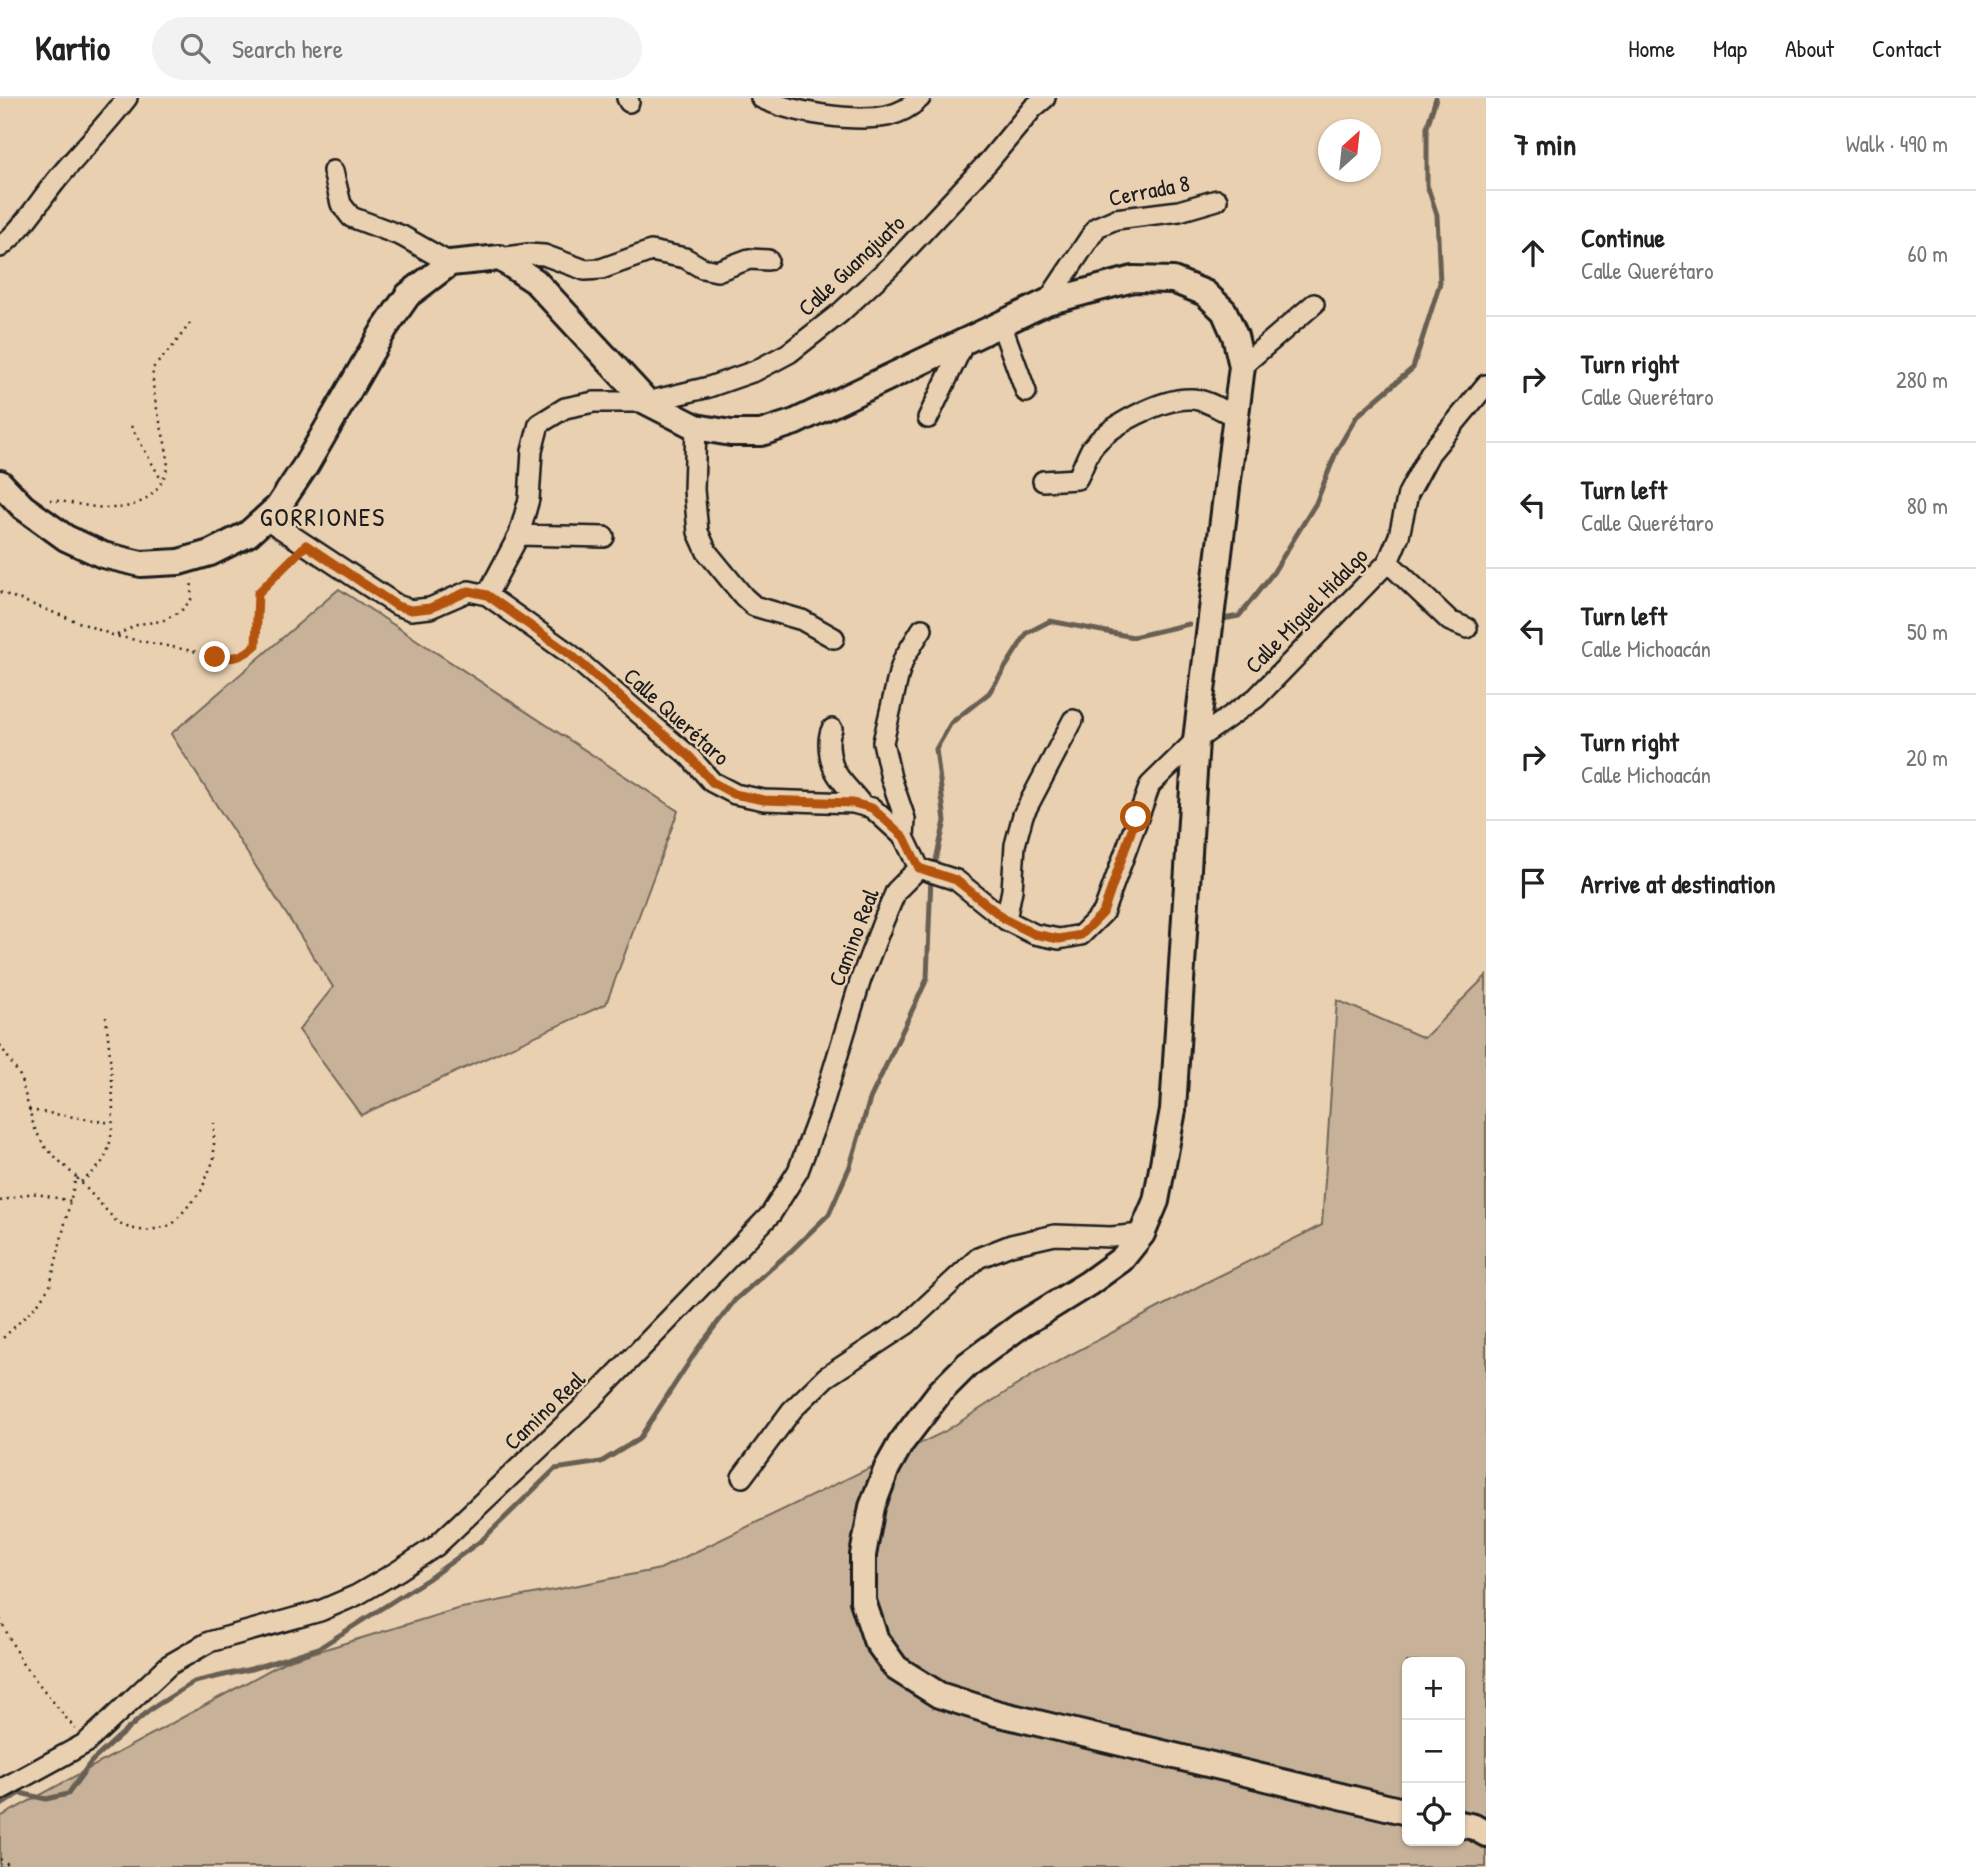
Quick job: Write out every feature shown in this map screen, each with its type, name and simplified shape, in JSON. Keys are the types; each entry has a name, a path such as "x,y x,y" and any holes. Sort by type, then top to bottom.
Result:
{"main road":[{"path":"0,483 23,507 66,538 103,555 141,564 179,562 210,554 248,534 278,507 408,295 450,263 500,258 535,281 647,402 696,427 731,433 761,433 795,422 1047,302 1133,279 1173,281 1205,293 1224,311 1235,336 1242,366 1196,740 1173,1110 1156,1201 1142,1234 1122,1259 967,1364 940,1392 901,1443 887,1468 872,1507 863,1555 863,1601 876,1640 896,1668 939,1695 1009,1716 1402,1811"},
{"path":"1465,1825 1486,1834"}],"street":[{"path":"0,247 12,237 127,98"},
{"path":"761,98 774,104 839,117 886,116 909,108 920,98"},
{"name":"Calle Guanajuato","path":"647,402 709,387 755,371 789,354 840,313 893,264 989,161 1034,102"},
{"path":"332,171 341,204 351,216 402,236 450,263"},
{"name":"Cerrada 8","path":"1047,302 1097,227 1116,219 1179,211 1217,200"},
{"path":"500,258 527,254 544,255 584,270 601,270 651,251 685,258 702,268 718,271 750,259 768,260"},
{"path":"1242,366 1314,304"},
{"path":"1001,324 1026,392"},
{"path":"928,418 964,343"},
{"name":"Calle Miguel Hidalgo","path":"1196,740 1256,698 1388,562 1399,536 1408,494 1430,453 1486,385"},
{"path":"1043,481 1077,479 1092,448 1111,431 1144,411 1178,399 1194,399 1237,418"},
{"path":"265,518 397,606 411,610 430,608 469,591 487,595 519,535 529,499 532,451 539,424 565,408 594,402 647,402"},
{"path":"696,427 695,490 698,532 707,552 754,606 803,620 834,638"},
{"path":"519,535 604,537"},
{"path":"1388,562 1450,621 1467,628"},
{"name":"Calle Querétaro","path":"487,595 570,654 690,757 712,782 734,794 764,800 853,803 872,808 904,837 919,868"},
{"path":"904,837 905,819 883,743 904,658 922,629"},
{"path":"1006,920 1012,890 1014,845 1023,815 1073,720"},
{"path":"832,729 829,746 836,774 851,789 862,806"},
{"path":"919,868 956,880 1006,920 1034,934 1059,939 1081,935 1094,925 1103,913 1150,785 1196,740"},
{"name":"Camino Real","path":"0,1790 86,1743 169,1665 209,1642 320,1611 357,1595 436,1546 596,1395 771,1214 798,1171 821,1110 861,979 896,891 919,868"},
{"path":"742,1477 792,1410 826,1377 908,1324 978,1258 1011,1245 1055,1235 1111,1237 1142,1234"}],"path":[{"path":"23,507 48,500 117,509 133,505 151,495 168,468 153,368 191,322"},
{"path":"131,426 162,481"},
{"path":"0,592 115,636 234,659 245,656 256,645 258,593 306,545"},
{"path":"115,636 139,624 162,621 181,611 191,600 194,558"},
{"path":"81,1182 96,1170 106,1157 111,1140 112,1090 106,1017"},
{"path":"0,1045 20,1076 34,1127 44,1146 81,1182 94,1200 116,1221 129,1228 146,1231 172,1225 201,1191 214,1159 214,1123"},
{"path":"29,1110 111,1123"},
{"path":"0,1341 37,1305 50,1286 76,1177"},
{"path":"0,1201 32,1192 71,1201"},
{"path":"0,1619 22,1663 86,1743"},
{"path":"0,1859 13,1867"}],"shaded area":[{"path":"339,589 678,811 606,1004 361,1115 299,1030 333,987 171,734"},
{"path":"1486,976 1486,1867 0,1867 0,1817 286,1661 457,1609 660,1569 944,1432 1036,1373 1205,1283 1322,1225 1337,1000 1424,1038"}],"waterway":[{"path":"1223,619 1239,616 1273,573 1316,503 1337,450 1357,416 1413,368 1440,283 1437,215 1427,185 1427,127 1436,98"},
{"path":"934,868 945,821 936,749 951,723 989,693 1027,633 1050,621 1133,637 1189,624"},
{"path":"0,1806 20,1793 46,1799 68,1794 91,1762 114,1741 151,1709 194,1682 251,1669 319,1648 428,1579 482,1540 555,1469 601,1462 639,1439 699,1347 735,1300 829,1214 850,1166 870,1099 927,979 931,877"}],"district":[{"name":"GORRIONES","path":"323,516"}],"route":[{"path":"215,657 234,659 245,656 256,645 258,593 306,545 397,606 411,610 430,608 469,591 487,595 570,654 690,757 712,782 734,794 764,800 853,803 872,808 904,837 919,868 956,880 1006,920 1034,934 1059,939 1081,935 1094,925 1103,913 1136,817"}]}
